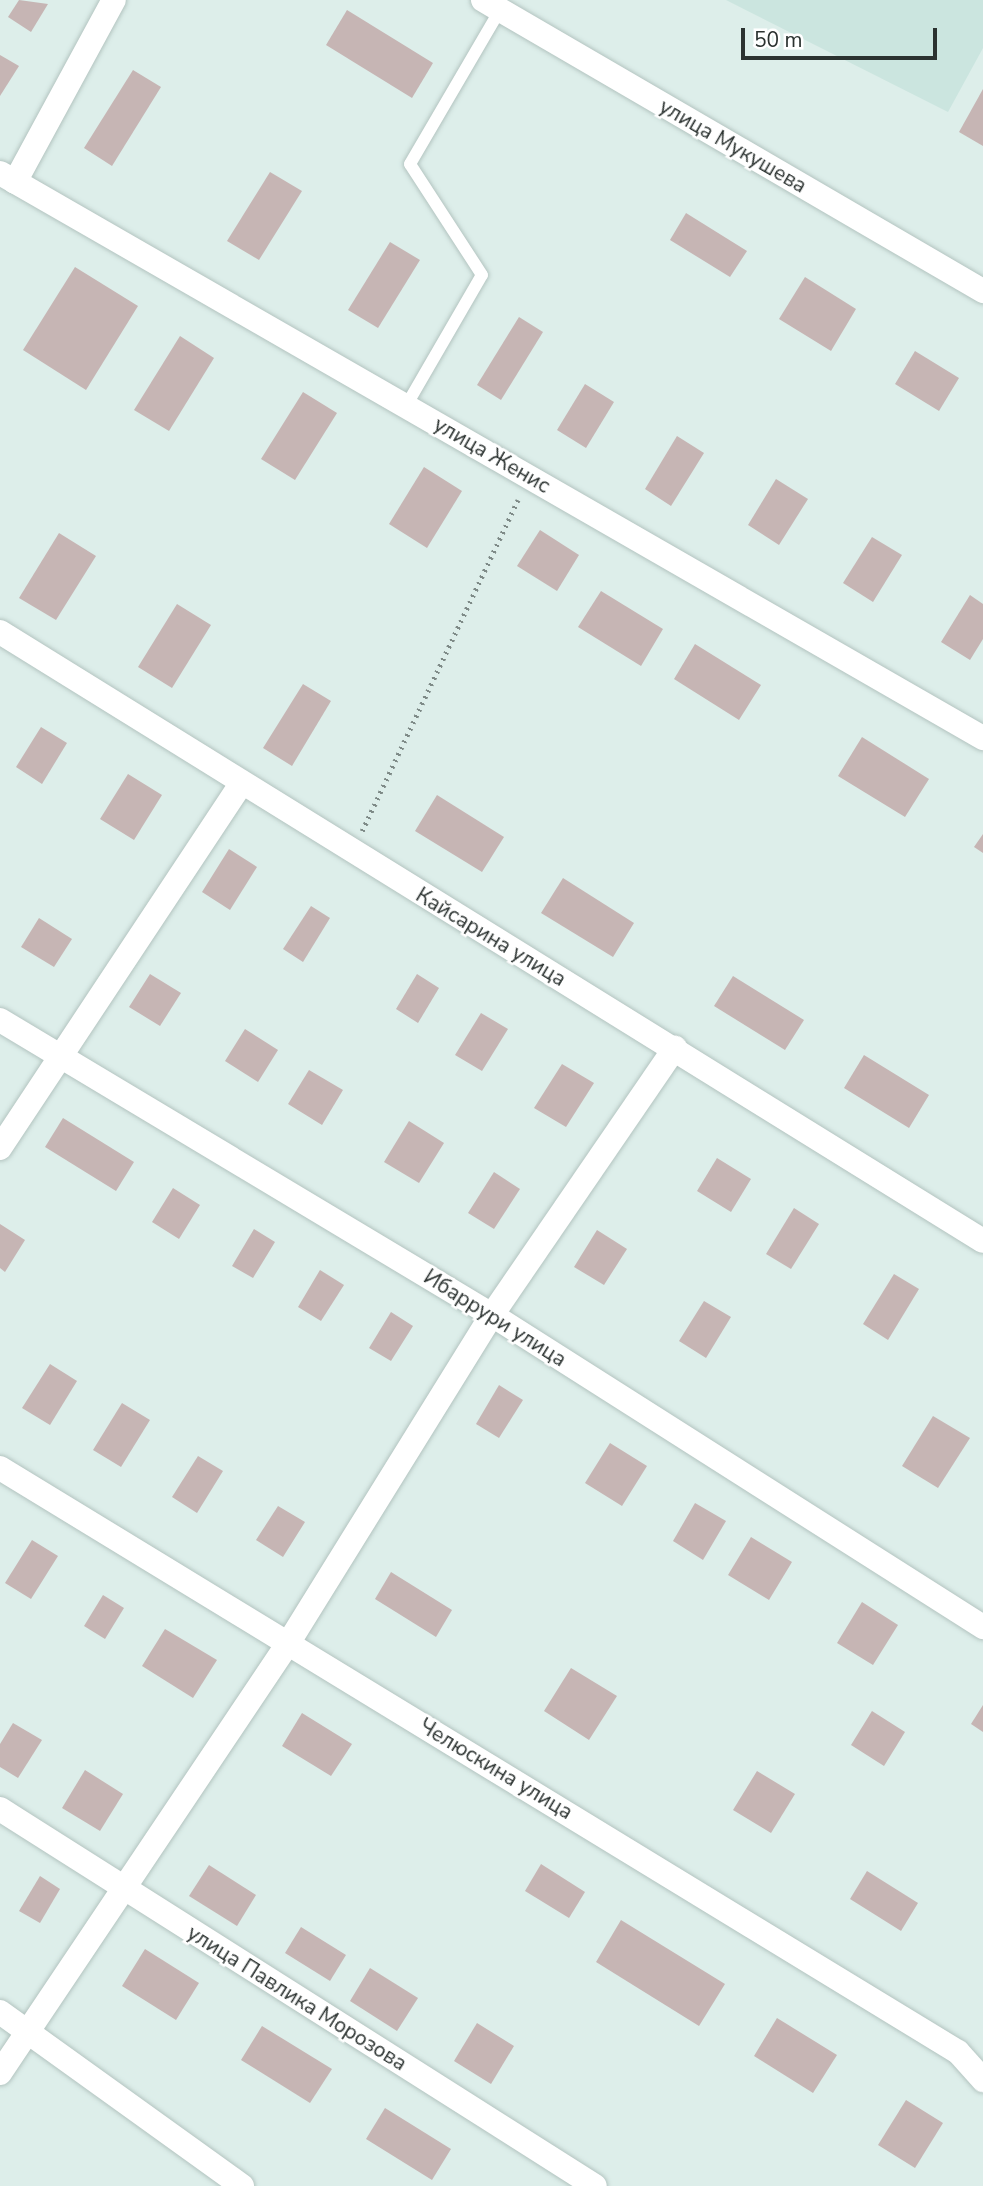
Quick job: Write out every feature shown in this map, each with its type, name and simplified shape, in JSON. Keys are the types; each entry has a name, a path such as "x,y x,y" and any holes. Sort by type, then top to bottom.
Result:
{"street":[{"path":"7,178 114,0"},
{"name":"улица Мукушева","path":"491,5 983,291"},
{"name":"улица Женис","path":"7,178 983,738"},
{"name":"Кайсарина улица","path":"0,632 240,785 675,1048 983,1241"},
{"path":"0,1148 240,785"},
{"name":"Ибаррури улица","path":"0,1020 492,1315 983,1627"},
{"path":"0,2073 26,2030 126,1891 289,1642 492,1315 675,1048"},
{"name":"Челюскина улица","path":"0,1468 958,2052 983,2080"},
{"name":"улица Павлика Морозова","path":"0,1809 595,2186"},
{"path":"0,2012 242,2186"}],"lane":[{"path":"405,406 482,275 410,164 491,5"}],"path":[{"path":"352,853 529,477"}],"shaded area":[{"path":"726,0 983,0 983,48 948,112"}],"building":[{"path":"19,0 48,4 31,32 8,17"},
{"path":"347,10 433,63 412,98 326,45"},
{"path":"0,55 19,66 0,96"},
{"path":"133,70 161,87 112,166 84,148"},
{"path":"983,89 983,146 959,132"},
{"path":"270,172 302,191 259,260 227,241"},
{"path":"686,213 747,251 730,277 670,240"},
{"path":"390,242 420,260 378,328 348,310"},
{"path":"75,267 138,306 86,390 23,350"},
{"path":"805,277 856,309 831,351 779,319"},
{"path":"519,317 543,332 501,400 477,385"},
{"path":"180,336 214,358 169,431 134,410"},
{"path":"915,351 959,378 939,411 895,384"},
{"path":"585,384 614,402 586,448 557,430"},
{"path":"303,392 337,413 295,480 261,459"},
{"path":"677,436 704,453 671,506 645,489"},
{"path":"424,467 462,491 427,548 389,524"},
{"path":"776,479 808,499 779,545 748,525"},
{"path":"540,530 579,555 557,591 517,566"},
{"path":"59,533 96,556 56,620 19,598"},
{"path":"872,537 902,555 873,602 843,583"},
{"path":"601,591 663,629 641,666 578,627"},
{"path":"970,595 983,604 983,639 970,660 941,642"},
{"path":"177,604 211,625 172,688 138,667"},
{"path":"695,644 761,685 739,720 674,679"},
{"path":"303,684 331,701 292,766 263,748"},
{"path":"41,727 67,743 42,784 16,767"},
{"path":"862,737 929,779 905,817 838,776"},
{"path":"128,774 162,795 134,840 100,819"},
{"path":"437,795 504,837 482,872 415,831"},
{"path":"983,834 983,853 974,847"},
{"path":"229,849 257,867 230,910 202,892"},
{"path":"563,878 634,923 613,957 541,913"},
{"path":"311,906 330,918 303,962 283,949"},
{"path":"39,918 72,939 54,967 21,947"},
{"path":"150,974 181,993 160,1026 129,1007"},
{"path":"417,974 439,988 418,1023 396,1009"},
{"path":"733,976 804,1020 785,1050 714,1006"},
{"path":"481,1013 508,1029 482,1071 455,1055"},
{"path":"245,1029 278,1050 258,1082 225,1061"},
{"path":"864,1055 929,1095 909,1128 844,1088"},
{"path":"562,1064 594,1083 566,1127 534,1108"},
{"path":"309,1070 343,1090 322,1125 288,1104"},
{"path":"63,1118 134,1162 116,1191 45,1147"},
{"path":"409,1121 444,1143 419,1183 384,1162"},
{"path":"717,1158 751,1179 731,1212 697,1191"},
{"path":"494,1172 520,1189 494,1229 468,1213"},
{"path":"173,1188 200,1205 179,1239 152,1222"},
{"path":"794,1208 819,1224 791,1269 766,1254"},
{"path":"0,1224 25,1240 5,1272 0,1268"},
{"path":"254,1229 275,1242 253,1278 232,1266"},
{"path":"597,1230 627,1249 604,1285 574,1267"},
{"path":"320,1270 344,1285 321,1321 298,1307"},
{"path":"894,1274 919,1289 888,1340 863,1324"},
{"path":"704,1301 731,1317 706,1358 679,1341"},
{"path":"391,1312 413,1326 391,1361 369,1348"},
{"path":"50,1364 77,1381 50,1425 22,1408"},
{"path":"499,1385 523,1400 499,1438 476,1424"},
{"path":"122,1403 150,1420 121,1467 93,1450"},
{"path":"933,1416 970,1438 938,1488 902,1466"},
{"path":"610,1443 647,1466 622,1506 585,1483"},
{"path":"198,1456 223,1471 197,1513 172,1497"},
{"path":"695,1503 726,1521 703,1560 673,1541"},
{"path":"278,1506 305,1522 283,1557 256,1540"},
{"path":"751,1537 792,1562 769,1600 728,1575"},
{"path":"32,1540 58,1556 31,1599 5,1583"},
{"path":"391,1572 452,1610 436,1637 375,1599"},
{"path":"103,1595 124,1608 105,1639 84,1626"},
{"path":"862,1602 898,1625 873,1665 837,1643"},
{"path":"165,1629 217,1660 193,1698 142,1666"},
{"path":"571,1668 617,1696 589,1740 544,1711"},
{"path":"983,1705 983,1732 971,1724"},
{"path":"872,1711 905,1732 884,1766 851,1745"},
{"path":"302,1713 352,1744 331,1776 282,1746"},
{"path":"13,1723 42,1740 18,1778 0,1767 0,1744"},
{"path":"85,1770 123,1794 100,1831 62,1808"},
{"path":"757,1771 795,1794 771,1833 733,1810"},
{"path":"541,1864 585,1892 569,1918 525,1891"},
{"path":"209,1865 256,1895 237,1926 189,1896"},
{"path":"867,1871 918,1903 901,1931 850,1899"},
{"path":"40,1876 60,1889 40,1923 19,1911"},
{"path":"621,1920 725,1984 699,2026 596,1962"},
{"path":"301,1927 346,1955 330,1981 285,1953"},
{"path":"145,1949 199,1983 176,2020 122,1986"},
{"path":"370,1968 418,1998 397,2031 350,2001"},
{"path":"777,2018 837,2055 813,2093 754,2056"},
{"path":"477,2023 514,2046 491,2084 454,2061"},
{"path":"262,2026 332,2069 310,2103 241,2060"},
{"path":"906,2100 943,2123 915,2168 878,2145"},
{"path":"385,2108 451,2149 432,2180 366,2139"}]}
